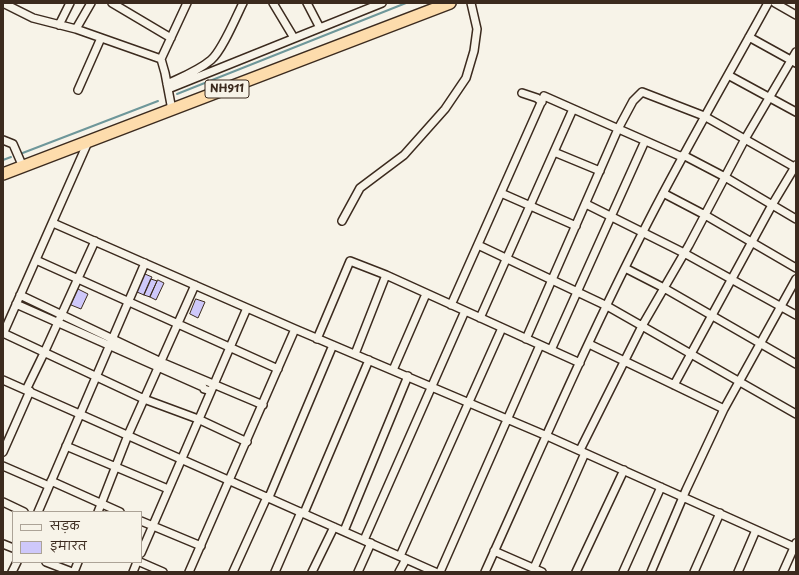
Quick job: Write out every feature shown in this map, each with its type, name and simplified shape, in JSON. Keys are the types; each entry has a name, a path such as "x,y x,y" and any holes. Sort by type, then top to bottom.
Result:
{"highway":[{"name":"NH911","path":"3,174 450,3"}],"street":[{"path":"3,3 33,18 101,38 160,59"},
{"path":"59,25 70,3"},
{"path":"76,30 91,3"},
{"path":"112,3 170,38"},
{"path":"172,110 168,87 160,59 186,3"},
{"path":"168,87 212,59 224,42 243,3"},
{"path":"273,3 294,38"},
{"path":"307,3 320,28"},
{"path":"168,87 382,3"},
{"path":"342,221 360,188 404,155 445,109 466,78 474,51 477,29 471,3"},
{"path":"485,572 625,268 704,116 768,3"},
{"path":"775,3 796,15"},
{"path":"749,37 794,62"},
{"path":"78,90 101,38"},
{"path":"534,568 583,452 642,326 770,98 794,62 796,52"},
{"path":"728,75 796,112"},
{"path":"526,338 618,129 633,101 642,92 704,116 796,167 772,205 690,353 674,385"},
{"path":"522,93 537,98 542,102"},
{"path":"452,305 544,96 645,141 683,156 725,177 796,219"},
{"path":"480,318 573,109"},
{"path":"3,140 13,144 23,167"},
{"path":"551,350 645,141"},
{"path":"88,142 3,334 144,399 198,420 247,442"},
{"path":"554,152 600,171"},
{"path":"501,193 576,226"},
{"path":"663,193 705,215 796,268"},
{"path":"586,204 684,253 796,315"},
{"path":"52,223 318,339 547,436 756,530 795,545 784,572"},
{"path":"3,452 44,354 95,242"},
{"path":"478,245 607,306 796,414"},
{"path":"36,260 278,369"},
{"path":"318,339 350,261 386,275 580,363"},
{"path":"38,511 145,263"},
{"path":"625,268 664,288 796,364"},
{"path":"355,354 386,275"},
{"path":"651,572 683,497 724,409 796,278"},
{"path":"98,511 128,435 195,285"},
{"path":"393,370 426,294"},
{"path":"20,295 110,342 159,365 212,388 263,405"},
{"path":"16,304 58,323 110,342"},
{"path":"142,551 247,308"},
{"path":"358,572 368,542 432,386 465,311"},
{"path":"399,572 403,558 468,402 502,328"},
{"path":"190,572 295,329"},
{"path":"589,344 724,409"},
{"path":"233,572 268,497 333,345"},
{"path":"440,572 540,345"},
{"path":"275,572 303,513 369,360"},
{"path":"344,531 408,376"},
{"path":"3,380 182,458 435,572"},
{"path":"66,446 168,489"},
{"path":"3,466 50,483 118,511"},
{"path":"576,572 624,470"},
{"path":"623,572 661,487"},
{"path":"3,502 22,511"},
{"path":"694,572 720,514"},
{"path":"142,521 201,546"},
{"path":"312,572 334,527"},
{"path":"738,572 756,530"},
{"path":"494,551 542,572"},
{"path":"12,572 16,563"},
{"path":"49,563 73,572 78,563"},
{"path":"133,572 138,563"},
{"path":"140,563 162,572"}],"building":[{"path":"145,274 152,277 144,295 137,292"},
{"path":"151,279 157,281 150,297 144,295"},
{"path":"158,280 164,283 156,300 150,297"},
{"path":"78,289 88,294 81,309 71,305"},
{"path":"196,299 205,302 198,318 190,314"}],"waterway":[{"path":"177,94 406,3"},
{"path":"20,154 158,101"},
{"path":"3,160 11,157"}]}
